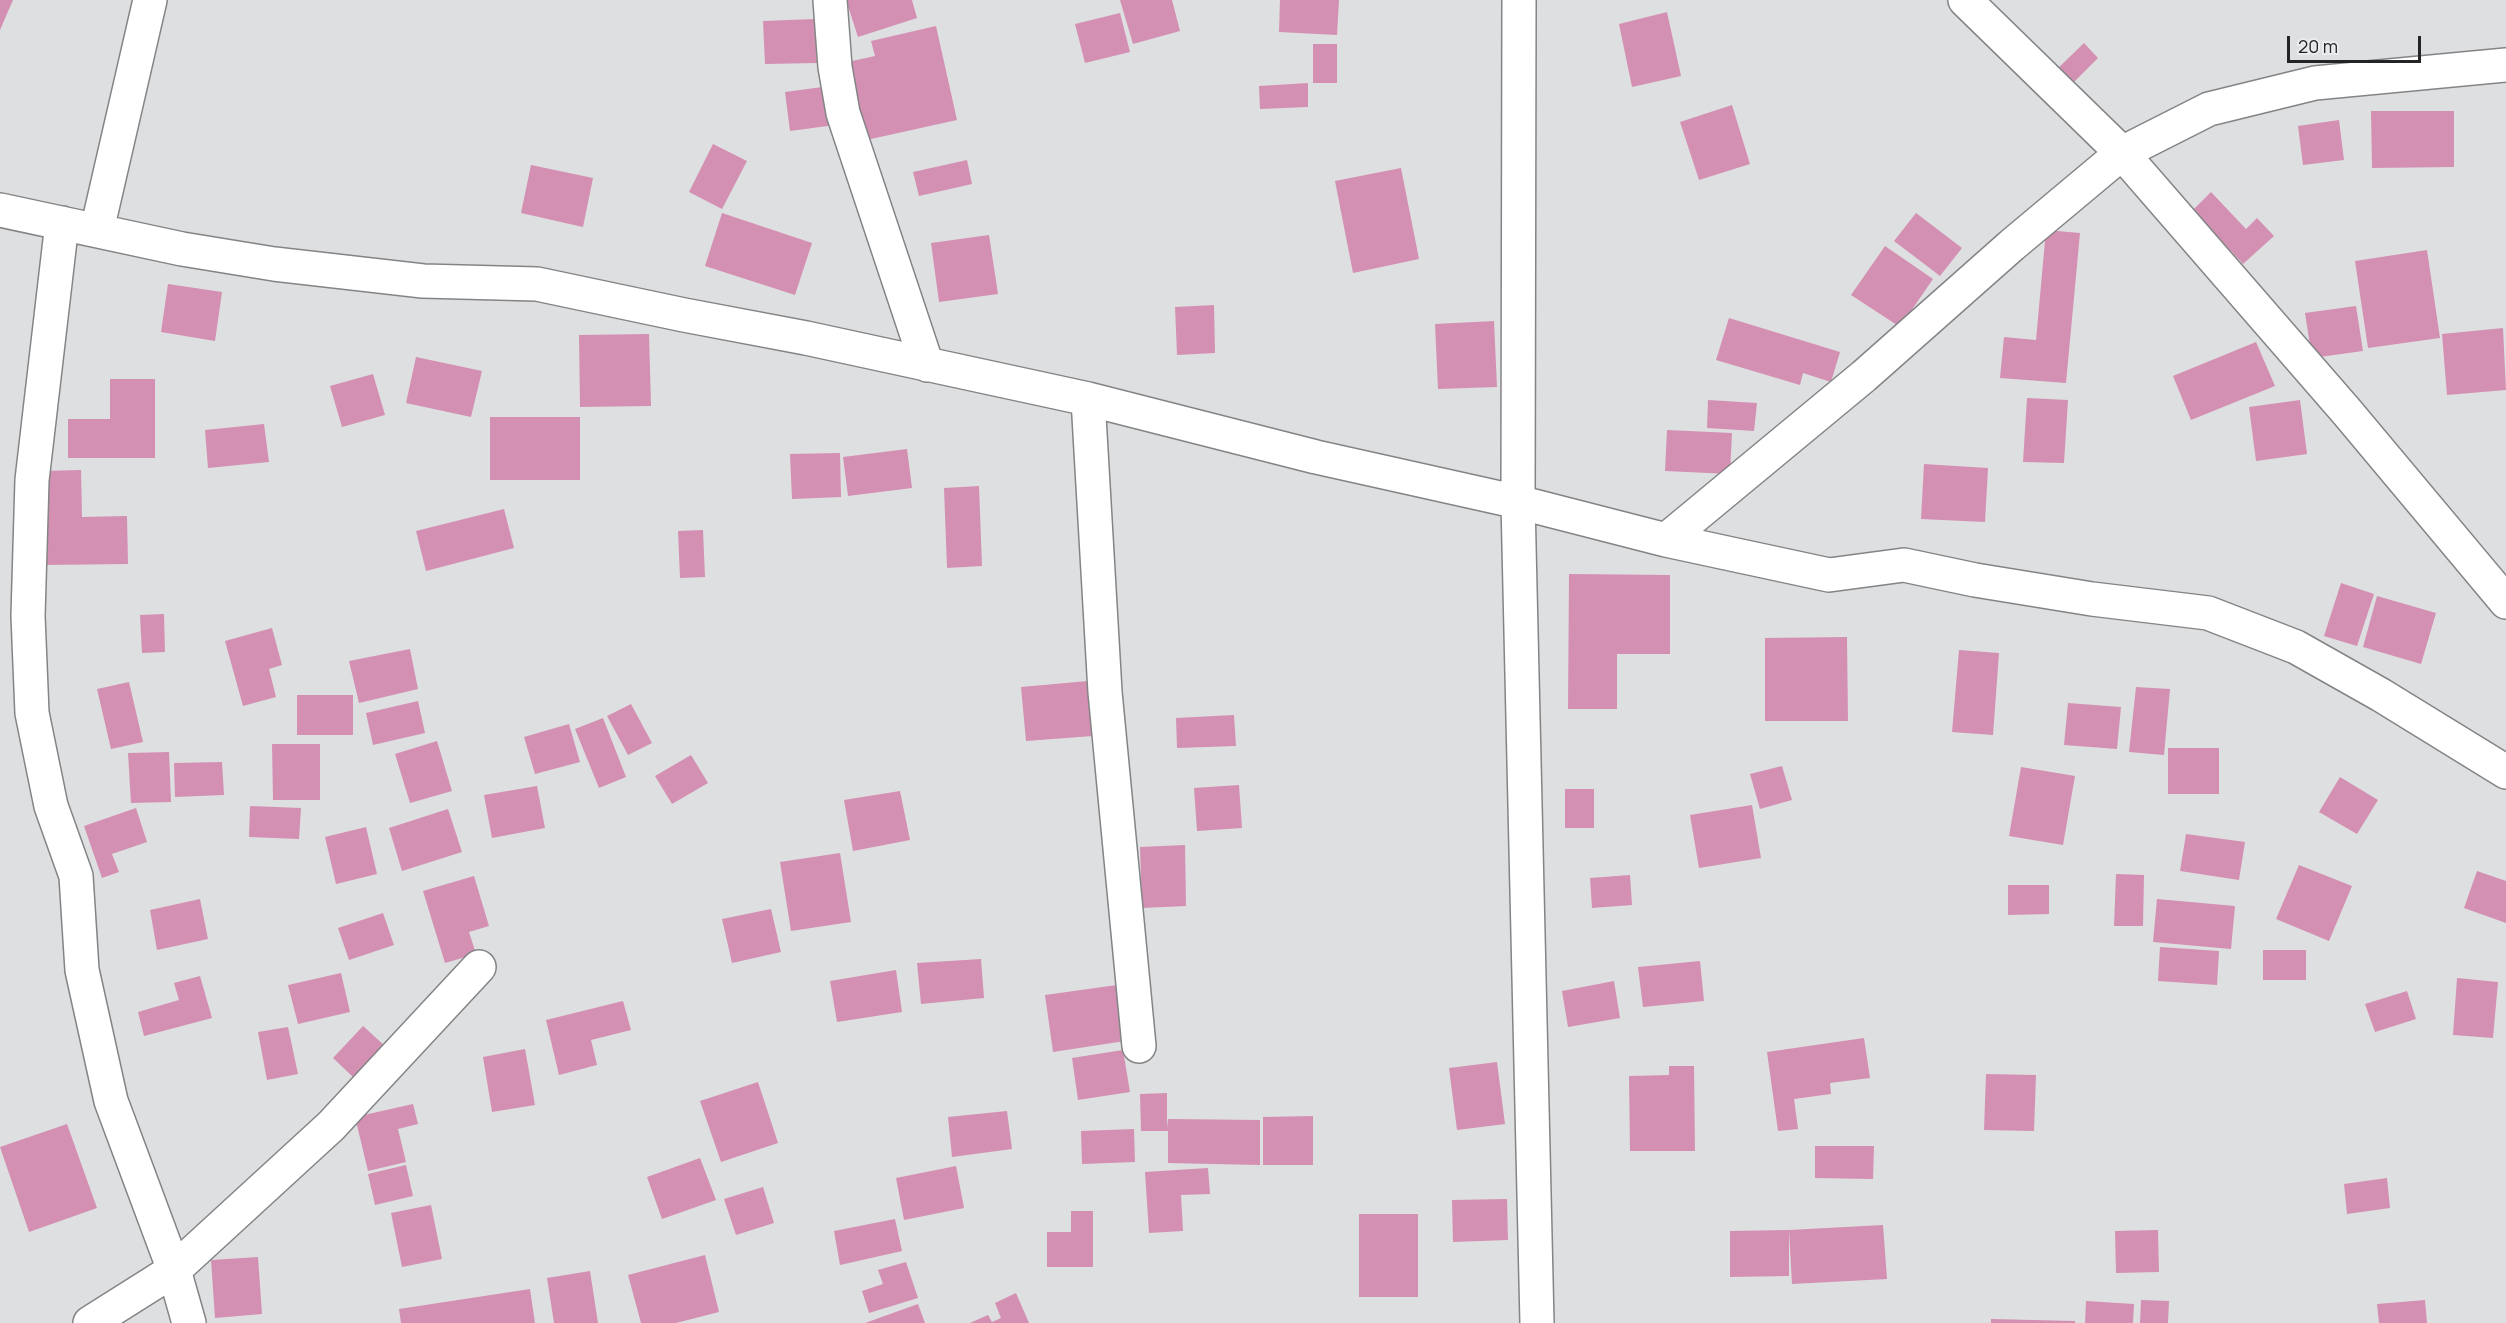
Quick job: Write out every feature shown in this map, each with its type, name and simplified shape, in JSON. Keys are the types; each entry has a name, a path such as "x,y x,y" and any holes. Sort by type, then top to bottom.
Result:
{"street":[{"path":"97,231 150,0"},
{"path":"830,0 835,67 843,113 927,365"},
{"path":"1519,0 1518,502 1537,1323"},
{"path":"1965,0 2122,153 2347,412 2506,602"},
{"path":"1666,540 1864,376 2012,244 2122,153 2209,109 2315,83 2506,65"},
{"path":"0,210 182,249 297,267 423,282 537,284 806,338 1088,399 1316,457 1518,502 1666,540 1828,575 1904,565 2081,597 2208,613 2296,647 2381,695 2506,772"},
{"path":"62,223 32,480 28,616 32,713 51,806 76,876 82,970 111,1101 174,1270 189,1323"},
{"path":"1088,399 1105,692 1139,1046"},
{"path":"90,1323 174,1270 331,1126 479,967"}],"building":[{"path":"0,0 13,0 0,30"},
{"path":"846,0 912,0 917,18 858,37"},
{"path":"1120,0 1172,0 1180,31 1133,44"},
{"path":"1280,0 1339,0 1337,35 1279,32"},
{"path":"1667,12 1681,76 1632,87 1619,24"},
{"path":"1120,13 1130,52 1085,63 1075,24"},
{"path":"815,19 817,63 765,64 763,21"},
{"path":"936,26 957,120 862,141 843,63 875,56 871,41"},
{"path":"2084,43 2098,58 2068,88 2053,73"},
{"path":"1313,44 1337,44 1337,83 1313,83"},
{"path":"1308,83 1308,107 1260,109 1259,86"},
{"path":"830,86 835,125 790,131 785,92"},
{"path":"1732,105 1750,164 1699,180 1680,122"},
{"path":"2371,111 2454,111 2454,167 2372,168"},
{"path":"2339,120 2344,160 2303,165 2298,126"},
{"path":"713,144 747,161 722,209 689,192"},
{"path":"967,160 972,184 919,196 913,172"},
{"path":"531,165 593,178 583,227 521,213"},
{"path":"1401,168 1419,259 1353,273 1335,181"},
{"path":"2211,192 2246,229 2257,218 2274,236 2243,264 2193,210"},
{"path":"722,213 812,243 795,295 705,266"},
{"path":"1916,213 1962,248 1940,276 1894,241"},
{"path":"2046,230 2080,233 2066,383 2000,378 2004,337 2036,340"},
{"path":"989,235 998,294 939,302 931,243"},
{"path":"1885,246 1933,279 1900,327 1851,295"},
{"path":"2427,250 2440,338 2368,348 2355,261"},
{"path":"168,284 222,292 215,341 161,332"},
{"path":"1214,305 1215,353 1177,355 1175,307"},
{"path":"2356,306 2363,351 2312,358 2305,313"},
{"path":"1729,318 1840,352 1831,382 1803,373 1800,385 1716,360"},
{"path":"1494,321 1497,387 1438,389 1435,324"},
{"path":"2503,328 2506,390 2447,395 2442,334"},
{"path":"649,334 651,406 580,407 579,335"},
{"path":"2256,342 2275,386 2191,420 2173,376"},
{"path":"416,357 482,371 471,417 406,403"},
{"path":"373,374 385,415 342,427 330,386"},
{"path":"110,379 155,379 155,458 68,458 68,419 110,419"},
{"path":"2027,398 2068,400 2064,463 2023,462"},
{"path":"1708,400 1757,403 1754,431 1707,428"},
{"path":"2300,400 2307,454 2256,461 2249,407"},
{"path":"490,417 580,417 580,480 490,480"},
{"path":"264,424 269,462 208,468 205,430"},
{"path":"1667,430 1732,433 1730,474 1665,471"},
{"path":"907,449 912,488 848,496 843,457"},
{"path":"840,453 841,497 792,499 790,454"},
{"path":"1924,464 1988,468 1985,522 1921,519"},
{"path":"81,470 82,517 127,516 128,564 43,565 42,471"},
{"path":"979,486 982,566 947,568 944,488"},
{"path":"504,509 514,548 426,571 416,531"},
{"path":"703,530 705,577 680,578 678,531"},
{"path":"1569,574 1670,575 1670,654 1617,654 1617,709 1568,709"},
{"path":"2341,583 2374,594 2357,646 2324,636"},
{"path":"2377,596 2436,613 2421,664 2363,647"},
{"path":"164,614 165,652 142,653 140,615"},
{"path":"272,628 282,665 269,669 276,697 243,706 225,641"},
{"path":"1847,637 1848,721 1765,721 1765,638"},
{"path":"410,649 418,689 359,703 349,661"},
{"path":"1959,650 1999,653 1993,735 1952,732"},
{"path":"1088,681 1093,736 1026,741 1021,687"},
{"path":"129,682 143,742 111,749 97,689"},
{"path":"2136,687 2170,689 2164,755 2129,752"},
{"path":"297,695 353,695 353,735 297,735"},
{"path":"418,701 425,733 373,745 366,713"},
{"path":"2068,703 2121,707 2117,749 2064,745"},
{"path":"631,704 652,743 628,755 607,716"},
{"path":"1234,715 1236,746 1177,748 1176,718"},
{"path":"603,718 626,777 599,788 575,729"},
{"path":"569,724 580,762 535,774 524,737"},
{"path":"437,741 452,791 410,803 395,754"},
{"path":"272,744 320,744 320,800 273,800"},
{"path":"2168,748 2219,748 2219,794 2168,794"},
{"path":"169,752 171,802 131,803 128,753"},
{"path":"691,755 708,783 672,804 655,776"},
{"path":"222,762 224,795 175,797 174,763"},
{"path":"1782,766 1792,800 1760,809 1750,774"},
{"path":"2021,767 2075,776 2063,845 2009,836"},
{"path":"2340,777 2378,800 2357,834 2319,812"},
{"path":"1239,785 1242,828 1197,831 1194,788"},
{"path":"537,786 545,828 492,838 484,795"},
{"path":"1565,789 1594,789 1594,828 1565,828"},
{"path":"900,791 910,840 853,851 844,800"},
{"path":"1752,805 1761,858 1699,868 1690,815"},
{"path":"250,806 301,808 299,839 249,837"},
{"path":"136,808 147,842 112,854 119,872 102,878 84,826"},
{"path":"448,809 462,852 402,871 389,828"},
{"path":"366,827 377,874 336,884 325,837"},
{"path":"2186,834 2245,842 2239,880 2180,871"},
{"path":"1185,845 1186,906 1142,908 1140,847"},
{"path":"840,853 851,922 791,931 780,862"},
{"path":"2299,865 2352,886 2329,941 2276,919"},
{"path":"2477,871 2506,881 2506,923 2464,908"},
{"path":"2116,874 2144,875 2143,926 2114,926"},
{"path":"1630,875 1632,905 1592,908 1590,878"},
{"path":"474,876 489,926 469,932 476,954 445,963 423,891"},
{"path":"2008,885 2049,885 2049,914 2008,915"},
{"path":"200,899 208,939 157,950 150,910"},
{"path":"2157,899 2235,906 2231,949 2153,942"},
{"path":"771,909 781,952 732,963 722,919"},
{"path":"383,913 394,945 349,960 338,928"},
{"path":"2160,947 2219,951 2217,985 2158,981"},
{"path":"2263,950 2306,950 2306,980 2263,980"},
{"path":"981,959 984,998 921,1004 917,963"},
{"path":"1700,961 1704,1001 1643,1007 1638,967"},
{"path":"896,970 902,1012 837,1022 830,981"},
{"path":"341,973 350,1012 298,1024 288,985"},
{"path":"200,976 212,1018 144,1036 138,1012 179,1000 174,983"},
{"path":"2457,978 2498,982 2493,1038 2453,1035"},
{"path":"1614,981 1620,1018 1568,1027 1562,991"},
{"path":"1117,985 1125,1041 1053,1052 1045,995"},
{"path":"2407,991 2416,1019 2375,1032 2365,1004"},
{"path":"623,1001 631,1030 591,1040 597,1065 559,1075 546,1020"},
{"path":"363,1026 385,1046 354,1078 333,1058"},
{"path":"288,1027 298,1074 267,1080 258,1032"},
{"path":"1864,1038 1870,1078 1830,1083 1831,1094 1794,1099 1798,1129 1778,1131 1767,1052"},
{"path":"525,1049 535,1105 492,1112 483,1057"},
{"path":"1123,1050 1130,1092 1078,1100 1072,1058"},
{"path":"1497,1062 1505,1124 1457,1130 1449,1068"},
{"path":"1669,1066 1694,1066 1695,1151 1630,1151 1629,1076 1669,1075"},
{"path":"1986,1074 2036,1075 2034,1131 1984,1130"},
{"path":"758,1082 778,1143 721,1162 700,1101"},
{"path":"1167,1093 1167,1128 1168,1119 1260,1120 1260,1165 1168,1163 1168,1131 1141,1131 1140,1094"},
{"path":"413,1104 418,1124 398,1129 406,1162 368,1171 355,1117"},
{"path":"1007,1111 1012,1149 952,1157 948,1117"},
{"path":"1313,1116 1313,1165 1263,1165 1263,1117"},
{"path":"67,1124 97,1208 29,1232 0,1147"},
{"path":"1134,1129 1135,1162 1082,1164 1081,1131"},
{"path":"1815,1146 1874,1146 1873,1179 1815,1178"},
{"path":"700,1158 716,1200 662,1219 647,1177"},
{"path":"406,1165 413,1196 375,1205 368,1174"},
{"path":"956,1166 964,1208 904,1220 896,1178"},
{"path":"1208,1168 1210,1194 1181,1195 1183,1231 1149,1233 1145,1172"},
{"path":"2387,1178 2390,1208 2347,1214 2344,1184"},
{"path":"763,1187 774,1223 736,1235 724,1199"},
{"path":"1507,1199 1508,1240 1453,1242 1452,1200"},
{"path":"431,1205 442,1259 402,1267 391,1213"},
{"path":"1071,1211 1093,1211 1093,1267 1047,1267 1047,1232 1071,1232"},
{"path":"1359,1214 1418,1214 1418,1297 1359,1297"},
{"path":"895,1219 902,1251 840,1265 834,1231"},
{"path":"1883,1225 1887,1279 1792,1284 1789,1230"},
{"path":"1789,1230 1789,1276 1730,1277 1730,1231"},
{"path":"2158,1230 2159,1272 2116,1273 2115,1231"},
{"path":"705,1255 719,1312 676,1323 641,1323 628,1275"},
{"path":"258,1257 262,1314 215,1318 211,1260"},
{"path":"906,1262 918,1298 869,1313 862,1291 883,1284 878,1270"},
{"path":"590,1271 598,1323 554,1323 547,1278"},
{"path":"530,1289 535,1323 401,1323 399,1309"},
{"path":"1016,1293 1029,1323 970,1323 988,1315 992,1322 1001,1318 995,1303"},
{"path":"2141,1300 2169,1301 2168,1323 2140,1323"},
{"path":"2425,1300 2427,1323 2379,1323 2377,1304"},
{"path":"2086,1301 2134,1304 2133,1323 2085,1323"},
{"path":"918,1304 925,1323 865,1323"},
{"path":"1991,1319 2075,1321 2075,1323 1991,1323"}]}
